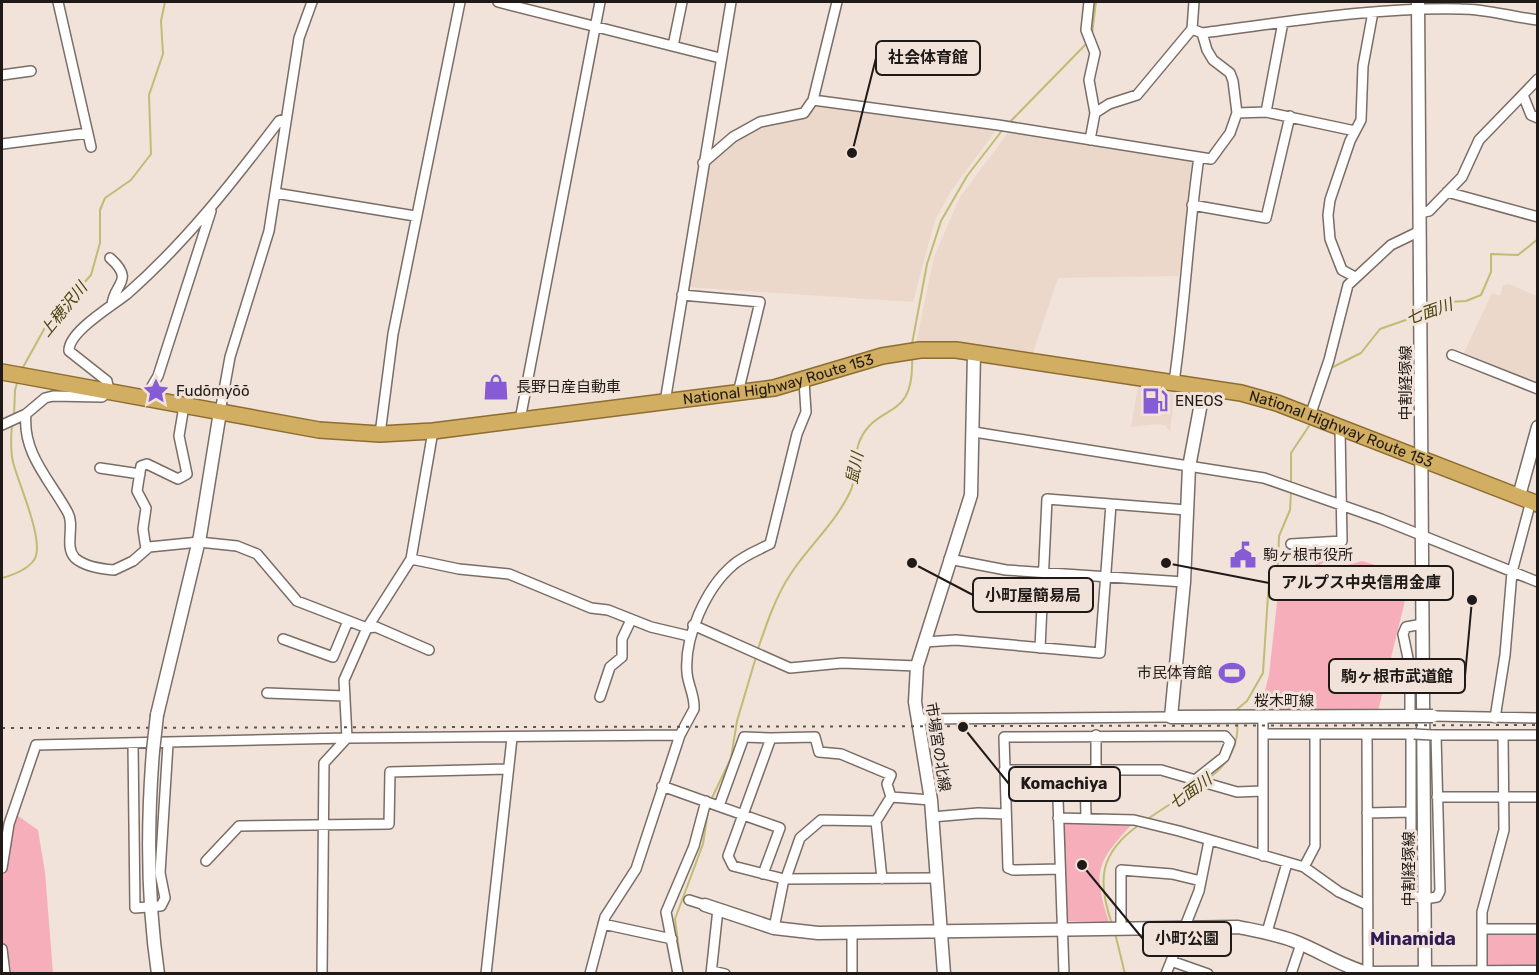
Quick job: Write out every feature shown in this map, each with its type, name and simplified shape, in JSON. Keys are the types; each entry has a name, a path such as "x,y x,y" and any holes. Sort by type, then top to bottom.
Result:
{"highway":[{"name":"National Highway Route 153","path":"4,373 319,430 380,434 433,432 738,393 804,381 860,362 901,352 974,353 1174,382 1250,396 1310,416 1529,500"}],"street":[{"path":"58,2 91,147"},
{"path":"158,974 150,906 148,837 157,715 199,542 230,357 269,231 299,38 312,2"},
{"path":"380,434 393,334 416,216 439,116 460,2"},
{"path":"498,2 720,58"},
{"path":"520,420 600,2"},
{"path":"673,46 682,2"},
{"path":"665,402 731,2"},
{"path":"703,163 733,137 760,122 804,113 813,100 837,2"},
{"path":"1089,2 1087,33 1095,53 1089,80 1095,113 1090,140"},
{"path":"813,100 998,125 1211,159 1230,133 1237,113 1230,73 1213,60 1197,31 1194,2"},
{"path":"1095,113 1109,104 1137,95 1197,31 1418,5 1480,10 1538,20"},
{"name":"中割経塚線","path":"1418,5 1424,535 1425,973"},
{"path":"1355,278 1342,270 1330,239 1328,226 1330,200 1361,120 1362,66 1373,12"},
{"path":"1266,112 1283,22"},
{"path":"2,75 31,71"},
{"path":"1420,213 1429,211 1462,177 1479,140 1538,79"},
{"path":"1523,95 1531,116 1538,118"},
{"path":"1237,113 1266,112 1355,131"},
{"path":"1192,205 1266,218 1290,116"},
{"path":"5,423 24,415 45,398 53,396 102,397 109,391 107,381 72,355 69,347 77,333 159,265 213,206 279,122 285,119"},
{"path":"2,144 88,133"},
{"path":"1174,382 1185,307 1192,205 1199,157"},
{"path":"1447,192 1538,217"},
{"path":"275,193 416,216"},
{"path":"145,398 158,376 213,206"},
{"path":"1310,416 1329,360 1344,292 1355,278 1391,245 1420,231"},
{"path":"111,258 119,266 123,282 112,305"},
{"path":"682,295 760,302 738,393"},
{"name":"市場宮の北線","path":"944,974 931,800 915,702 917,666 971,495 974,353"},
{"path":"1452,355 1538,389"},
{"path":"590,974 603,924 636,869 680,735 694,709 687,674 689,636 693,625 724,574 735,563 770,544 797,434 806,412 804,381"},
{"path":"918,719 1171,717 1184,582 1189,467 1204,387"},
{"path":"146,549 143,529 146,507 137,491 141,466 147,464 178,479 187,474 179,436 184,406"},
{"path":"24,415 26,430 40,471 70,517 72,556 87,564 114,570 133,561 146,549 199,542 237,546 258,554 297,601 367,628 376,627 429,650"},
{"path":"1495,718 1505,655 1512,572 1529,500 1538,427"},
{"path":"1291,544 1342,541 1340,428"},
{"path":"322,974 324,763 347,738 344,680 367,628 411,559 433,432"},
{"path":"974,432 1264,478 1424,535 1538,582"},
{"path":"100,468 140,474"},
{"path":"1040,648 1047,499 1187,510"},
{"path":"924,642 956,639 1100,654 1111,504"},
{"path":"411,559 509,574 591,608 608,610 631,620 689,636"},
{"path":"950,559 1006,570 1184,582"},
{"path":"600,697 610,667 622,657 622,639 631,620"},
{"path":"283,639 333,657 348,621"},
{"path":"1413,716 1410,668 1403,634 1406,627 1424,624"},
{"path":"693,625 790,668 842,663 917,666"},
{"path":"267,693 345,696"},
{"path":"1263,716 1263,856"},
{"path":"1433,716 1538,718"},
{"name":"桜木町線","path":"1171,717 1433,716"},
{"path":"1263,734 1538,735"},
{"path":"1367,734 1368,973"},
{"path":"1412,734 1408,890 1410,895 1424,899 1437,897 1440,891 1434,735"},
{"path":"2,868 9,824 36,745 168,744 347,738 680,735"},
{"path":"1096,735 1096,771"},
{"path":"1304,867 1315,846 1315,735"},
{"path":"1482,973 1482,912 1504,830 1503,735"},
{"path":"1060,869 1014,870 1008,868 1004,736 1225,736 1230,742 1224,757 1196,780"},
{"path":"718,805 744,737 815,737 819,752 841,754 891,775 887,784 891,797 876,821 882,879"},
{"path":"486,974 512,738"},
{"path":"771,738 744,816 728,850 729,863 733,867 785,878 936,878"},
{"path":"133,744 135,908 161,906 165,898 160,873 168,744"},
{"path":"206,861 239,826 389,824 390,772 508,769"},
{"path":"1004,770 1161,770 1237,792 1263,791"},
{"path":"1057,770 1064,974"},
{"path":"1084,770 1086,818"},
{"path":"662,786 780,828 764,874"},
{"path":"891,797 931,800"},
{"path":"1437,797 1538,797"},
{"path":"678,974 666,912 694,846 706,801"},
{"path":"1367,813 1411,812"},
{"path":"932,817 978,813 1006,814"},
{"path":"1058,818 1137,821 1287,862 1304,867 1339,892 1367,905"},
{"path":"774,928 785,878 800,838 821,820 876,821"},
{"path":"1166,974 1201,881 1209,841"},
{"path":"1267,932 1287,862"},
{"path":"1116,928 1121,870 1172,874 1201,881"},
{"path":"689,900 774,928 818,933 1238,927 1267,932 1301,944 1347,967 1368,973 1538,972"},
{"path":"718,909 712,972 725,974"},
{"path":"603,924 672,939"},
{"path":"1482,929 1538,929"},
{"path":"852,932 852,974"},
{"path":"1291,974 1301,944"},
{"path":"2,949 5,974"},
{"path":"1171,961 1208,974"}],"shaded area":[{"path":"819,103 997,129 951,191 935,220 913,302 686,287 708,161 735,139 761,125 808,116"},
{"path":"1010,130 1186,157 1194,162 1179,276 1058,278 1033,353 961,342 916,343 934,257 952,215 960,197"},
{"path":"1509,284 1537,296 1537,386 1462,357 1492,293 1500,296 1503,285"},
{"name":"ENEOS","path":"1138,386 1175,392 1170,432 1166,426 1158,424 1131,427"},
{"path":"1338,546 1338,556 1315,567 1315,549"},
{"path":"1362,561 1411,576 1378,711 1259,713 1269,675 1279,584"},
{"path":"11,811 38,830 45,872 53,973 2,974 2,839"},
{"path":"1064,820 1132,824 1111,848 1101,868 1100,890 1109,922 1066,921 1061,824"},
{"path":"1487,932 1537,932 1537,967 1487,965 1485,935"}],"waterway":[{"name":"上穂沢川","path":"22,369 47,324 91,275 100,243 100,210 105,198 131,180 151,154 149,95 163,54 161,21 165,2"},
{"name":"鼠川","path":"1092,34 1096,2"},
{"name":"鼠川","path":"1008,124 1088,42"},
{"name":"鼠川","path":"912,344 927,264 941,221 967,176 1004,128"},
{"name":"七面川","path":"1426,314 1448,302 1466,301 1481,295 1491,272 1491,254 1518,255 1538,239"},
{"name":"七面川","path":"1333,367 1361,353 1380,329 1417,316"},
{"name":"鼠川","path":"757,652 786,581 839,512 851,490 856,452 860,440 868,428 902,401 908,392 912,356"},
{"name":"上穂沢川","path":"14,416 15,390 18,380"},
{"name":"七面川","path":"1319,403 1325,386"},
{"name":"上穂沢川","path":"2,578 28,567 37,552 34,527 12,457 12,424"},
{"name":"七面川","path":"1291,483 1291,453 1309,426"},
{"name":"七面川","path":"1235,711 1247,701 1263,673 1269,579 1278,564 1279,536 1290,510 1291,492"},
{"name":"鼠川","path":"711,800 731,758 737,721 756,657"},
{"name":"七面川","path":"1206,780 1220,769 1230,755 1236,739 1237,720"},
{"name":"七面川","path":"1146,820 1199,785"},
{"name":"鼠川","path":"682,974 675,919 703,844 708,811"},
{"name":"七面川","path":"1112,924 1104,894 1105,869 1116,846 1139,825"},
{"name":"七面川","path":"1115,933 1125,974"}],"railway":[{"path":"2,728 1538,725"}],"place":[{"name":"社会体育館","path":"852,153"},
{"name":"長野日産自動車","path":"496,387"},
{"name":"Fudōmyōō","path":"156,391"},
{"name":"ENEOS","path":"1155,401"},
{"name":"駒ヶ根市役所","path":"1243,555"},
{"name":"小町屋簡易局","path":"912,563"},
{"name":"アルプス中央信用金庫","path":"1166,563"},
{"name":"駒ヶ根市武道館","path":"1472,600"},
{"name":"市民体育館","path":"1232,673"},
{"name":"Komachiya","path":"963,727"},
{"name":"小町公園","path":"1082,865"}],"district":[{"name":"Minamida","path":"1413,939"}]}
